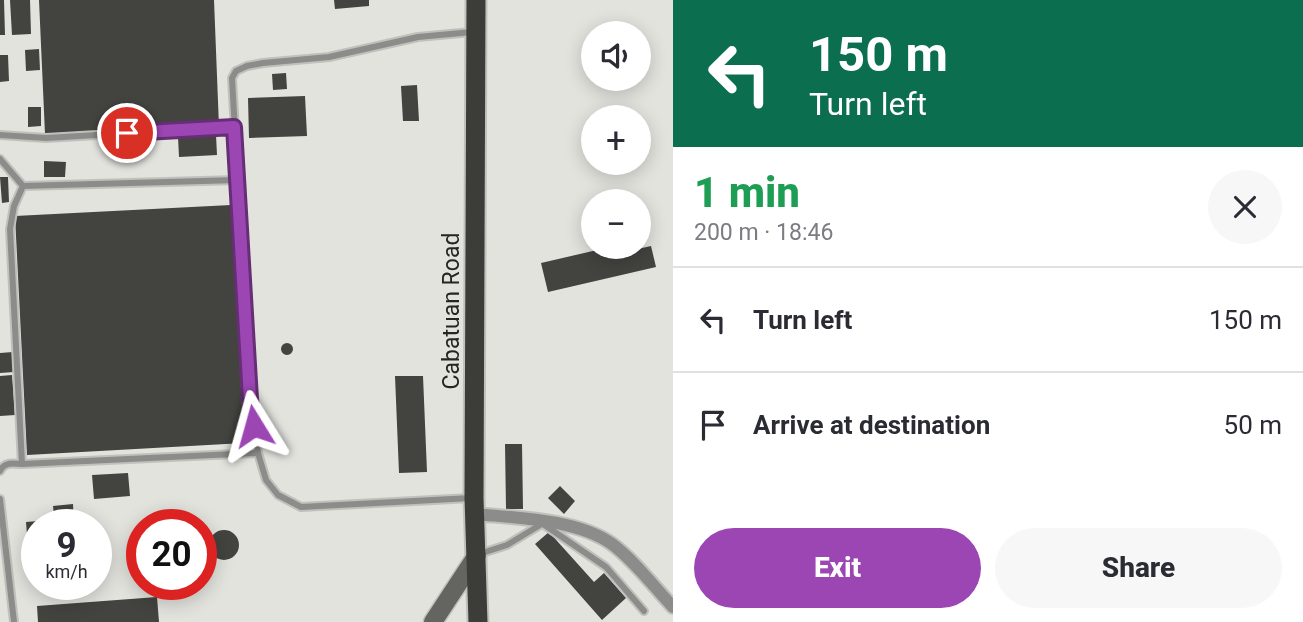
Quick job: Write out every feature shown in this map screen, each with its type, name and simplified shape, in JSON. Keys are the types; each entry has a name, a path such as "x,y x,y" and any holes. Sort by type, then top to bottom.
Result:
{"highway":[{"name":"Cabatuan Road","path":"477,0 475,506 478,622"}],"main road":[{"path":"433,622 477,555"}],"street":[{"path":"475,506 592,533 613,545 673,607"}],"lane":[{"path":"475,506 301,507 278,495 266,480 258,453 250,399 232,78 236,71 247,66 329,57 418,37 477,31"},
{"path":"0,135 46,138 234,127"},
{"path":"0,159 23,186"},
{"path":"23,186 238,180"},
{"path":"22,464 10,229 14,206 23,186"},
{"path":"0,471 10,463 258,453"},
{"path":"0,499 14,622"},
{"path":"477,555 507,545 545,523 606,567 644,611"}],"building":[{"path":"0,0 4,0 5,35 0,35"},
{"path":"10,0 30,0 31,34 12,35"},
{"path":"39,0 214,0 219,127 45,134"},
{"path":"334,0 369,0 369,6 335,9"},
{"path":"39,49 40,70 26,71 25,50"},
{"path":"0,55 8,55 9,81 0,82"},
{"path":"286,73 287,89 273,90 272,74"},
{"path":"417,85 419,121 403,121 401,86"},
{"path":"305,96 307,136 249,138 248,98"},
{"path":"28,107 41,107 41,126 28,127"},
{"path":"216,135 217,155 179,157 178,137"},
{"path":"44,161 66,162 65,177 44,177"},
{"path":"0,177 8,177 9,202 2,203"},
{"path":"231,205 244,443 27,455 15,216"},
{"path":"651,246 656,267 548,292 541,263 581,254 581,259 651,259"},
{"path":"287,343 293,349 287,355 281,349"},
{"path":"13,352 14,372 0,373 0,353"},
{"path":"12,375 15,415 0,416 0,376"},
{"path":"395,376 423,376 427,472 399,473"},
{"path":"505,444 522,444 523,509 506,509"},
{"path":"128,473 130,496 94,499 92,475"},
{"path":"560,486 575,501 564,514 548,498"},
{"path":"73,504 73,509 53,509 53,506"},
{"path":"230,531 238,539 235,556 224,560 217,558 217,532"},
{"path":"549,532 594,582 604,573 626,598 602,620 535,544"},
{"path":"126,599 157,600 159,622 38,622 37,606"}],"route":[{"path":"127,133 234,127 250,399 254,426"}]}
